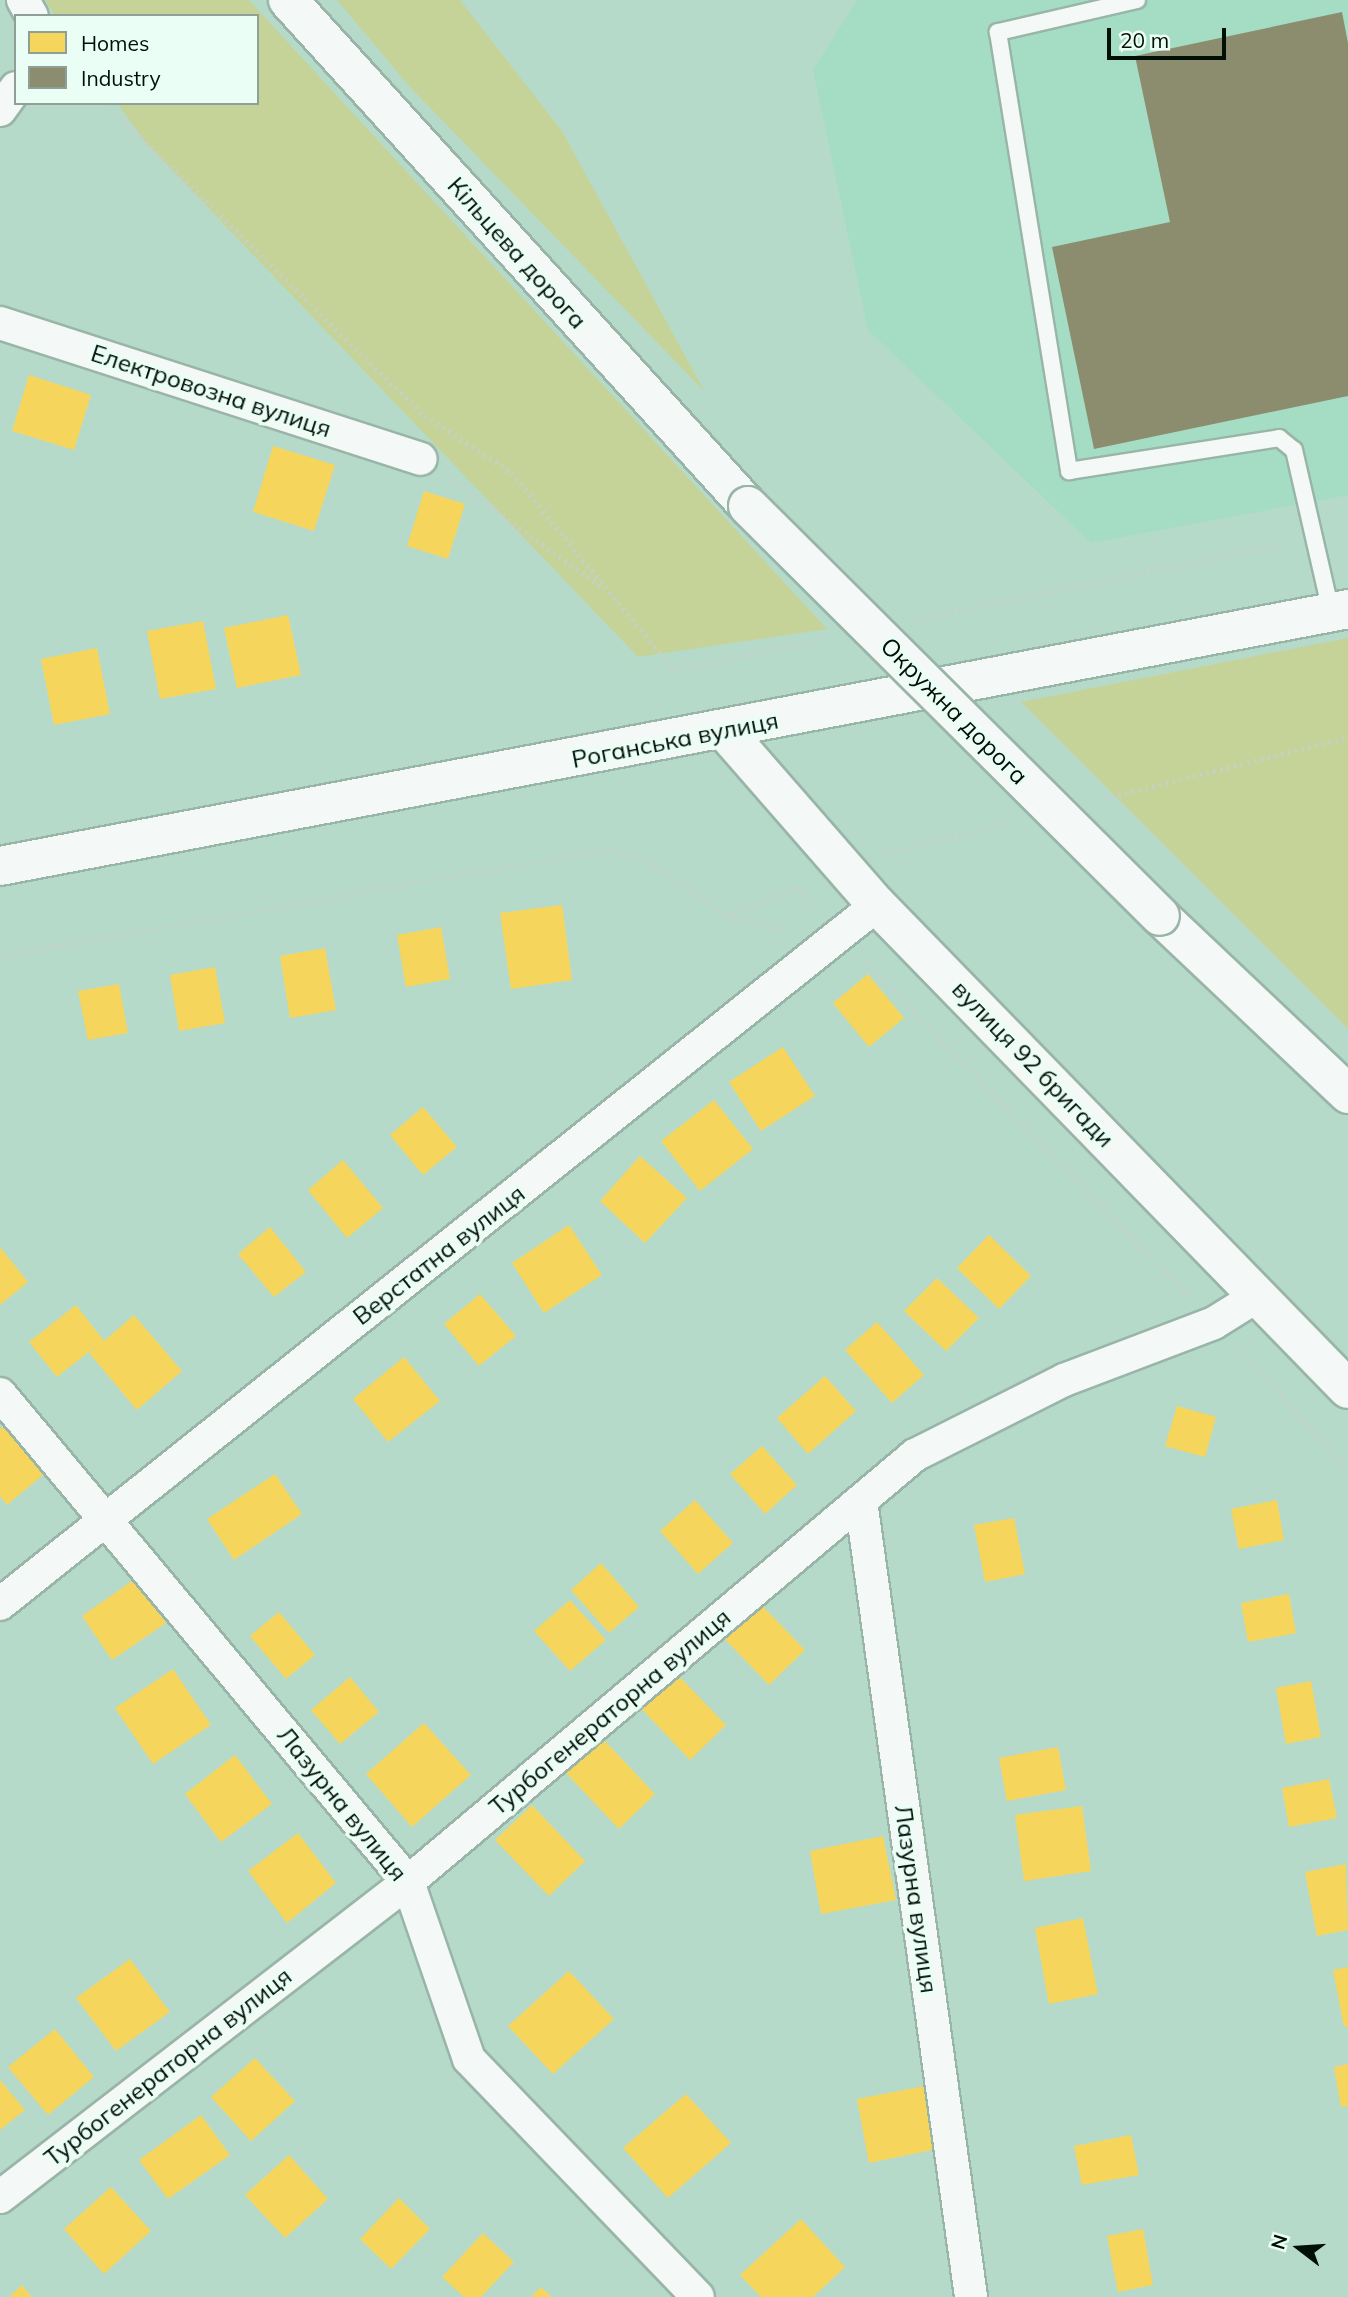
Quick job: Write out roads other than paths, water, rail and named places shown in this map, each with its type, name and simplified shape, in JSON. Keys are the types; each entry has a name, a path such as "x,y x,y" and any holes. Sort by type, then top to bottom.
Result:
{"main road":[{"name":"Кільцева дорога","path":"288,0 748,506"},
{"name":"Окружна дорога","path":"748,506 1160,916 1348,1094"},
{"name":"Роганська вулиця","path":"0,866 725,731 1339,611"},
{"name":"вулиця 92 бригади","path":"725,731 877,905 1348,1389"}],"street":[{"path":"0,110 14,91"},
{"name":"Електровозна вулиця","path":"0,323 421,459"},
{"name":"Верстатна вулиця","path":"0,1604 877,905"},
{"name":"Турбогенераторна вулиця","path":"0,2196 408,1882 915,1455 988,1416 1214,1323 1259,1296"},
{"name":"Лазурна вулиця","path":"0,1394 109,1517 408,1882 469,2059 698,2297"},
{"name":"Лазурна вулиця","path":"862,1501 971,2297"}],"lane":[{"path":"1138,0 998,33 1069,471 1279,438 1294,450 1314,537 1339,611"}]}
